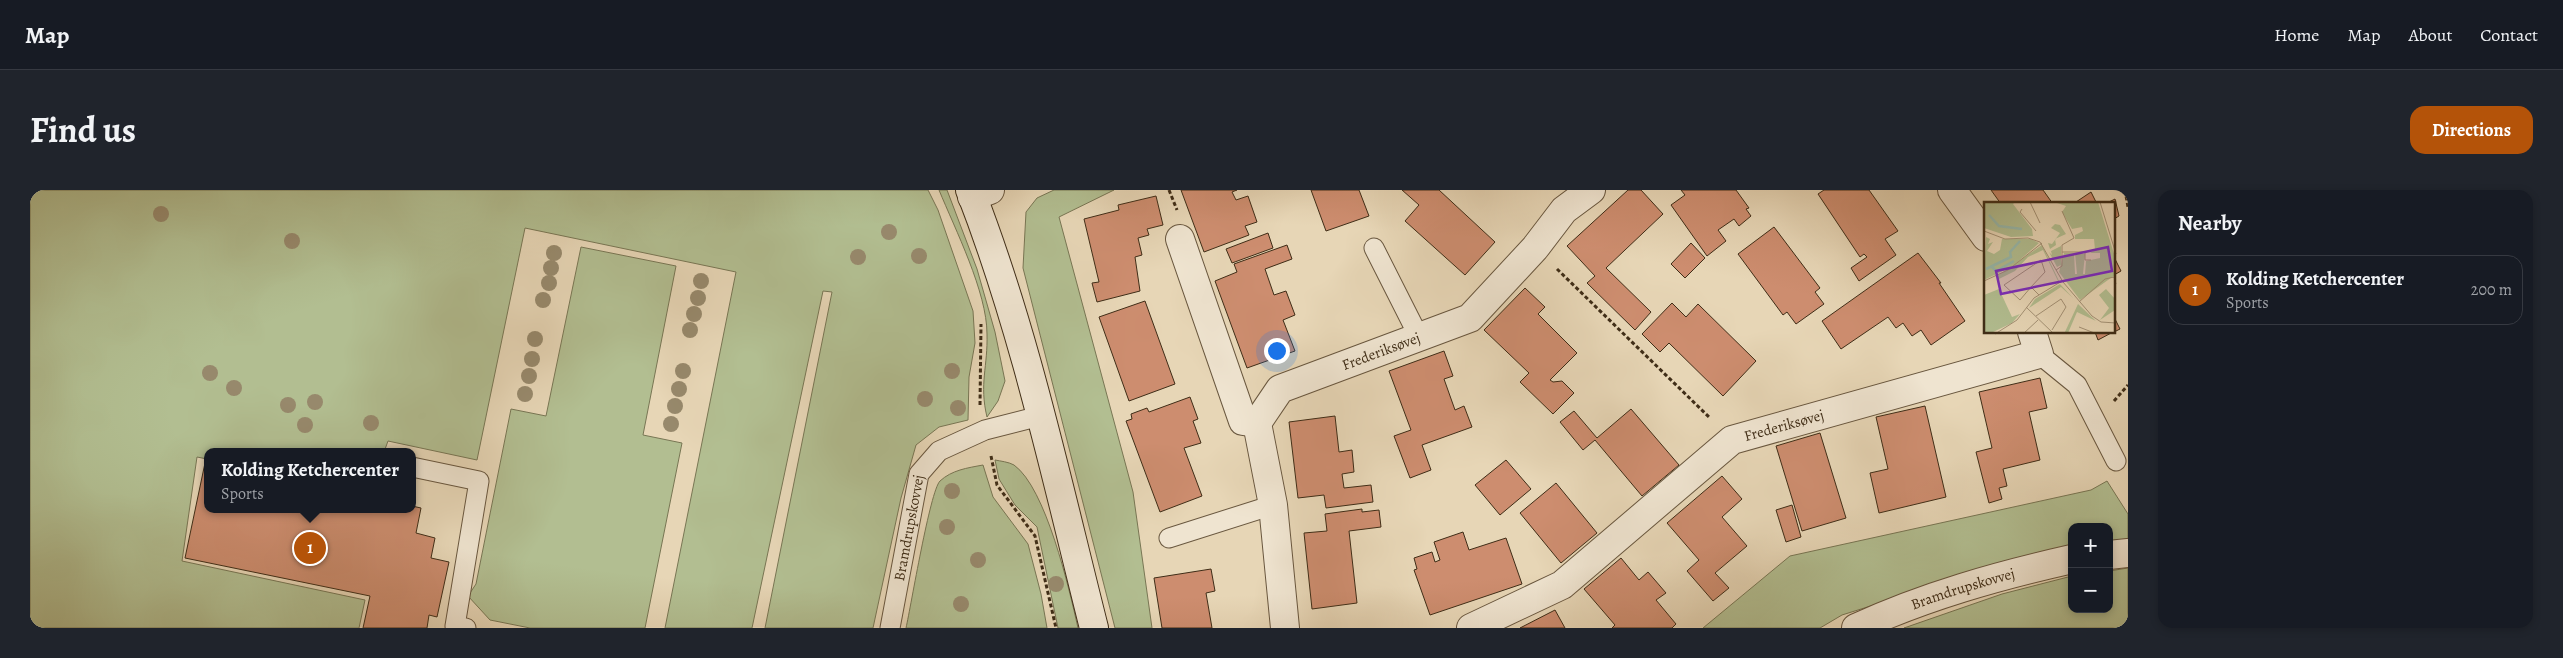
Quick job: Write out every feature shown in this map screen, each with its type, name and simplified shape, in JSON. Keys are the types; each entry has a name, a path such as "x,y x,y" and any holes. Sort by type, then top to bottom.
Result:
{"street":[{"name":"Frederiksøvej","path":"1257,423 1280,389 1470,318 1535,248 1557,200 1591,190"},
{"path":"1952,190 1984,234"},
{"path":"978,192 986,229 1040,416 1094,628"},
{"path":"1180,239 1243,421 1257,423 1273,505 1285,628"},
{"name":"Frederiksøvej","path":"1471,628 1562,585 1732,440 2035,343"},
{"path":"2113,555 2128,553"},
{"name":"Bramdrupskovvej","path":"1856,628 1906,605 1988,579 2068,561"}],"lane":[{"path":"1374,248 1419,337"},
{"path":"2035,343 2077,386 2116,460"},
{"name":"Bramdrupskovvej","path":"890,628 919,474 939,451 970,436 985,430 1040,416"},
{"path":"416,468 479,481 455,626 466,628"},
{"path":"1169,538 1273,505"}],"path":[{"path":"2125,190 2128,207"},
{"path":"1535,248 1732,440"}],"green space":[{"path":"30,190 928,190 938,210 973,311 975,343 969,377 968,420 939,427 916,445 901,498 873,628 765,628 832,292 823,291 752,628 665,628 736,272 525,228 477,460 388,441 385,448 204,448 204,458 197,457 182,561 365,600 359,628 30,628"},
{"path":"939,190 947,190 977,269 995,332 1005,381 998,401 987,417 984,395 987,345 986,317 969,261"},
{"path":"1054,190 1114,190 1059,217 1133,492 1152,628 1115,628 1023,268 1026,212 1037,198"},
{"path":"581,247 676,266 643,435 682,443 645,628 530,628 490,620 468,596 476,584 511,409 546,416"},
{"path":"995,460 1014,465 1026,477 1036,495 1055,540 1078,628 1058,628 1037,527 1015,505 999,479"},
{"path":"983,465 993,497 1028,544 1041,594 1047,628 906,628 926,526 936,489 940,481 950,474"},
{"path":"2107,481 2128,514 2128,541 2113,544 2113,523 2068,523 2068,552 2011,562 1842,615 1820,628 1703,628 1790,556 2091,490"},
{"path":"2128,568 2128,628 1904,628 2002,594 2068,577 2068,613 2113,613 2113,570"}],"building":[{"path":"1181,190 1237,190 1232,192 1236,200 1248,196 1257,222 1245,226 1249,235 1204,252"},
{"path":"1311,190 1359,190 1369,216 1326,231"},
{"path":"1402,190 1439,190 1495,242 1465,275 1405,221 1419,205"},
{"path":"1628,190 1641,190 1663,214 1606,268 1651,312 1635,330 1587,283 1595,276 1567,246"},
{"path":"1681,190 1736,190 1749,208 1746,209 1751,216 1739,226 1734,219 1718,230 1726,241 1707,256 1671,205 1685,195"},
{"path":"1824,190 1869,190 1898,231 1885,239 1896,255 1859,281 1851,268 1867,257 1864,254 1860,257 1818,194"},
{"path":"1991,190 2043,190 2052,202 2000,202"},
{"path":"2091,192 2096,202 2076,202"},
{"path":"1156,196 1163,225 1147,229 1149,235 1138,238 1142,255 1135,257 1140,291 1097,302 1092,283 1099,282 1084,219 1119,210 1118,205"},
{"path":"2116,203 2119,216 2116,218"},
{"path":"1774,227 1820,288 1815,292 1824,304 1796,324 1787,312 1783,315 1738,254"},
{"path":"1268,233 1273,248 1232,263 1226,249"},
{"path":"1691,243 1705,258 1685,278 1671,264"},
{"path":"1287,245 1292,259 1265,269 1274,295 1286,291 1295,315 1283,320 1295,351 1247,368 1215,281 1237,272 1234,264"},
{"path":"1918,253 1941,283 1939,283 1965,321 1931,345 1921,330 1912,336 1903,323 1896,328 1888,317 1841,349 1822,321"},
{"path":"2116,261 2121,271 2116,274"},
{"path":"1525,288 1545,307 1538,314 1577,353 1550,380 1553,382 1562,381 1574,393 1553,414 1520,382 1529,373 1484,330"},
{"path":"1145,301 1175,384 1129,401 1099,317"},
{"path":"1672,303 1686,317 1698,304 1756,361 1723,396 1669,343 1660,352 1642,334"},
{"path":"2116,321 2120,329 2116,331"},
{"path":"2096,334 2109,334 2098,340"},
{"path":"1444,351 1453,376 1444,379 1455,410 1464,406 1472,427 1422,445 1431,470 1410,478 1394,436 1411,430 1389,371"},
{"path":"2040,378 2047,408 2029,412 2040,460 2003,469 2007,486 1999,488 2002,499 1989,503 1976,452 1992,448 1979,392"},
{"path":"1190,397 1198,419 1193,421 1201,443 1184,448 1202,496 1160,512 1126,421 1132,419 1131,414 1147,408 1149,412"},
{"path":"1925,406 1946,497 1879,513 1870,473 1888,469 1876,417"},
{"path":"1631,409 1679,465 1642,496 1595,440 1583,450 1560,422 1574,411 1597,438"},
{"path":"1335,416 1339,452 1352,450 1354,472 1342,474 1344,488 1371,485 1373,502 1326,508 1324,495 1298,498 1289,422"},
{"path":"1820,433 1846,518 1802,531 1776,446"},
{"path":"1506,460 1531,489 1500,515 1475,485"},
{"path":"204,468 204,513 416,513 416,507 421,508 416,533 435,538 431,558 449,562 437,617 429,615 427,628 363,628 370,596 185,558"},
{"path":"1722,476 1742,499 1722,517 1747,546 1715,573 1729,588 1713,601 1687,571 1699,560 1667,523"},
{"path":"1556,483 1597,533 1561,563 1520,513"},
{"path":"1792,505 1801,537 1786,542 1776,510"},
{"path":"1362,509 1362,512 1379,510 1381,527 1349,531 1357,603 1312,609 1304,533 1327,531 1325,514"},
{"path":"1463,532 1469,550 1506,538 1522,584 1430,615 1414,570 1417,569 1414,558 1432,552 1435,562 1440,560 1434,542"},
{"path":"1621,558 1639,580 1648,572 1666,593 1656,600 1676,624 1672,628 1612,628 1615,625 1584,589"},
{"path":"1211,569 1215,591 1206,593 1212,628 1162,628 1154,578"},
{"path":"1555,610 1565,628 1520,628"}],"place":[{"name":"Kolding Ketchercenter","path":"310,548"}]}
